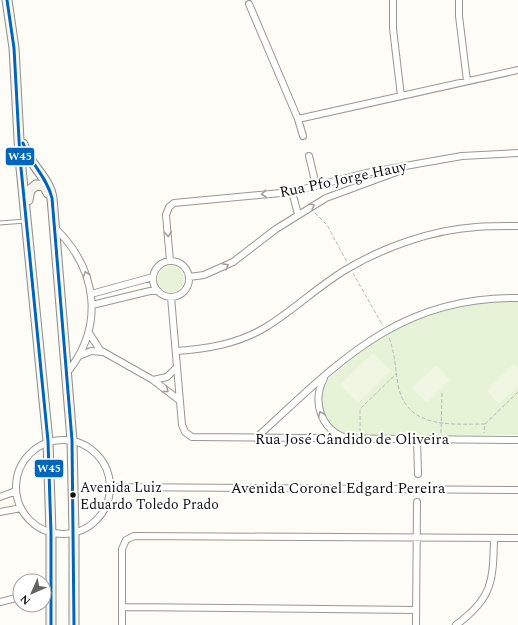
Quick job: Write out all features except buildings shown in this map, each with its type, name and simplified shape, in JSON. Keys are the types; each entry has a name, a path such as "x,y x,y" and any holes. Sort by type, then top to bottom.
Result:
{"main road":[{"path":"7,0 14,48 20,134 20,158 48,441 51,532 48,573"},
{"path":"20,134 28,157 50,190 53,204 65,376 72,440 74,625"},
{"path":"27,221 29,191 33,186 39,184 45,187 53,204"},
{"path":"50,613 51,625"}],"street":[{"path":"392,0 393,29 401,96"},
{"path":"459,0 459,16 467,81"},
{"path":"249,4 298,119 303,136"},
{"path":"298,119 518,70"},
{"name":"Rua Pfo Jorge Hauy","path":"170,261 166,215 169,207 176,203 292,192 366,173 462,156 518,153"},
{"path":"309,156 316,186 327,185 332,188 332,192 326,198"},
{"path":"189,277 204,275 233,262 276,229 326,198 373,179 422,163"},
{"path":"292,192 298,214"},
{"path":"176,351 204,349 235,341 264,328 347,269 388,249 430,235 475,227 518,226"},
{"path":"54,228 66,239 79,258 88,279 92,305 89,333 79,356 65,376"},
{"path":"170,261 184,267 189,277 184,291 171,296 166,296 158,291 153,277 157,268 165,262 170,261"},
{"path":"91,294 153,277"},
{"path":"138,281 141,293"},
{"path":"118,287 122,298"},
{"path":"92,305 141,293 158,291"},
{"path":"171,296 179,400"},
{"path":"256,438 355,350 385,330 421,314 459,303 498,297 518,298"},
{"path":"89,333 96,346 104,353 153,380 179,400"},
{"path":"79,356 91,351 104,353"},
{"path":"153,380 167,377 177,367"},
{"path":"328,373 319,391 320,412 331,429 349,439"},
{"name":"Rua José Cândido de Oliveira","path":"179,400 182,425 187,434 197,438 518,440"},
{"path":"417,439 418,474"},
{"path":"72,440 82,443 100,456 109,476 111,487 106,507 93,524 74,533 51,532 33,523 21,508 16,491 17,475 23,460 34,449 48,441 72,440"},
{"name":"Avenida Coronel Edgard Pereira","path":"111,487 518,490"},
{"path":"0,498 16,491"},
{"path":"416,625 417,502"},
{"path":"0,512 21,508"},
{"path":"122,625 122,549 126,540 134,536 518,538"},
{"path":"456,625 471,614 490,588 493,571 494,538"},
{"path":"0,602 12,599"},
{"path":"122,608 416,610"}],"lane":[{"path":"0,223 27,221"}],"path":[{"path":"385,330 395,358 400,390 410,409 427,421 441,424 485,424"},
{"path":"360,439 360,409 397,372"},
{"path":"439,439 442,392"},
{"path":"484,438 485,424 518,392"}],"green space":[{"path":"171,266 180,270 184,279 180,288 171,292 162,288 158,279 162,270"},
{"path":"492,302 518,302 518,435 350,435 336,429 326,419 321,403 321,396 324,386 331,377 363,350 386,335 425,317 465,306"},
{"path":"373,353 391,371 358,403 340,385"},
{"path":"514,364 518,368 518,386 499,404 487,391"},
{"path":"436,365 450,380 427,403 412,388"}],"transit line":[{"name":"W45","path":"7,0 14,48 20,158 48,441 51,533 51,625"},
{"name":"W45","path":"23,143 50,190 52,198 72,440 74,625"}],"place":[{"name":"Avenida Luiz Eduardo Toledo Prado","path":"73,495"}]}
